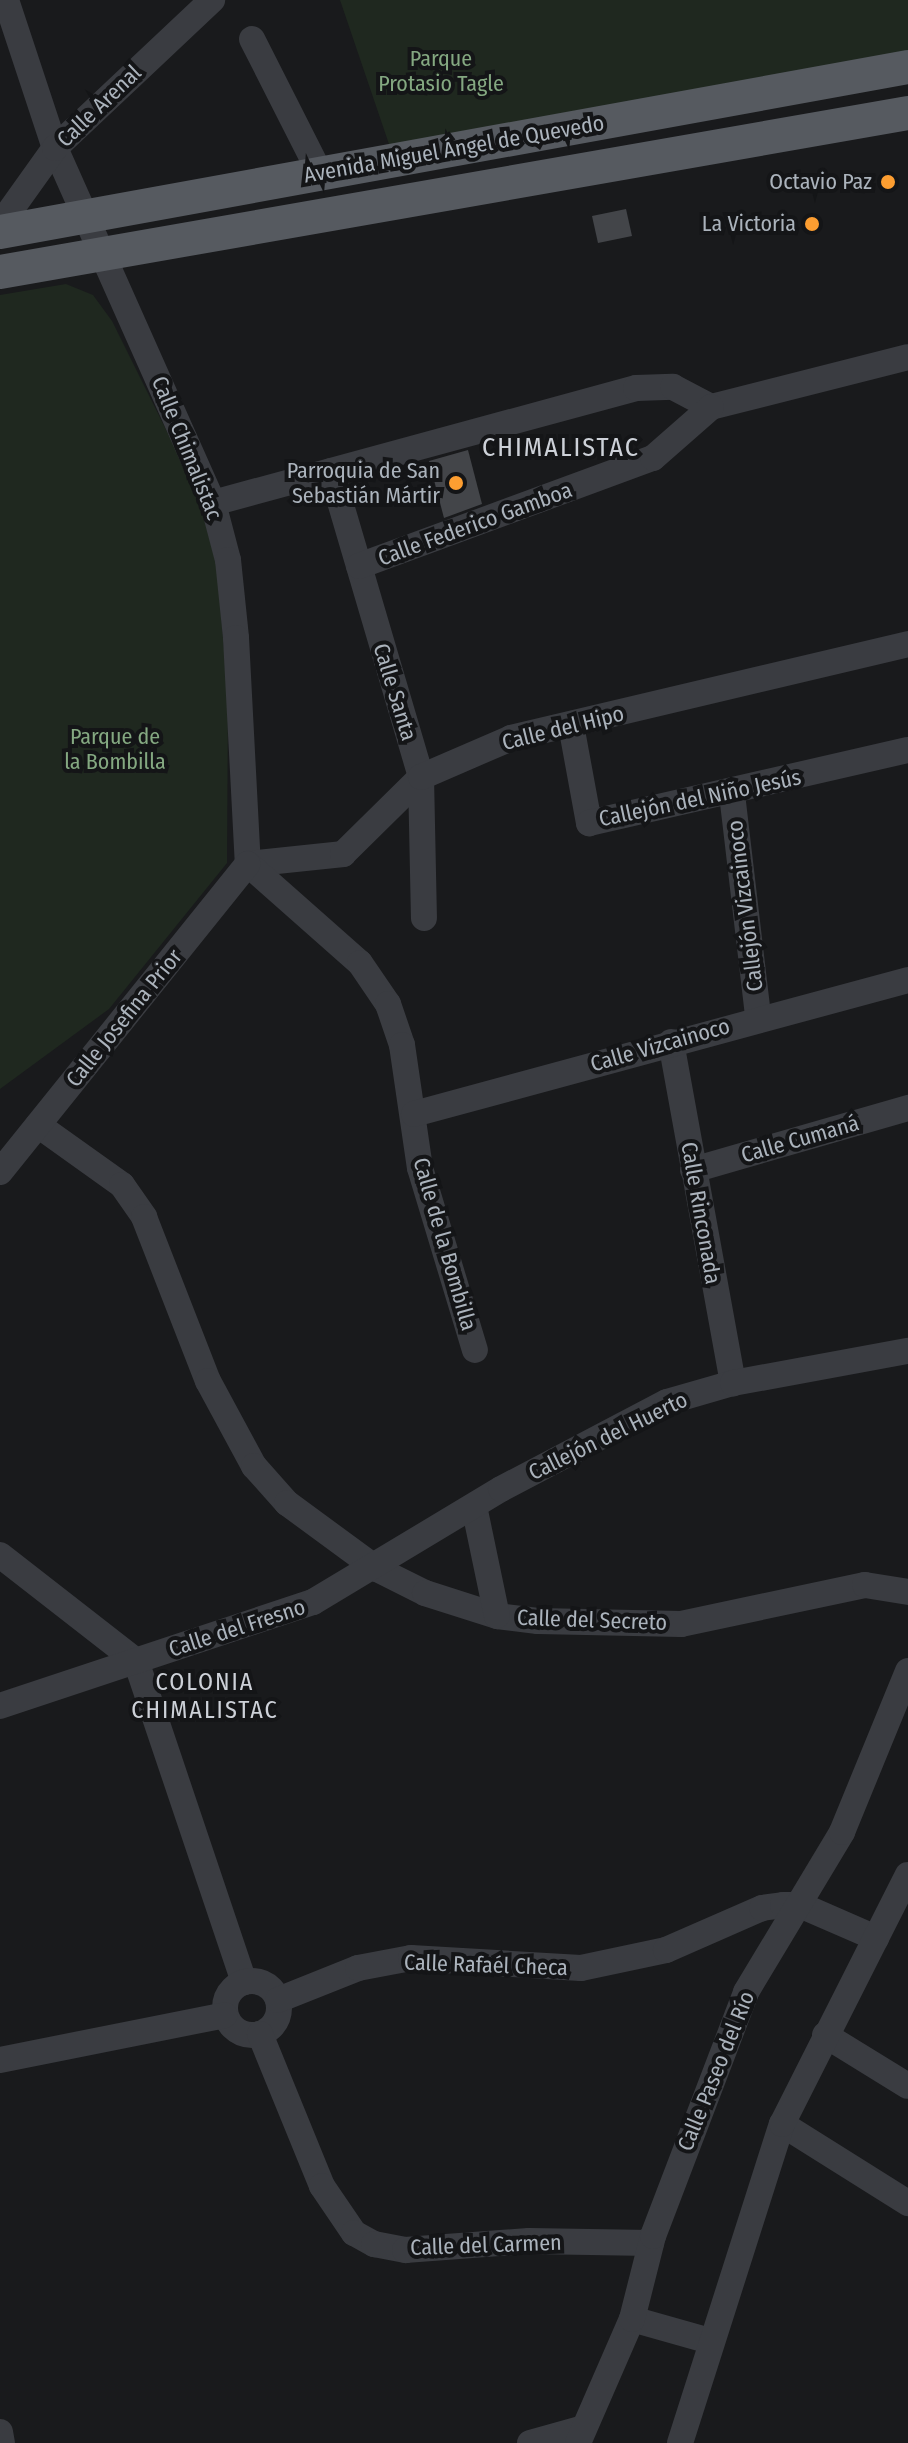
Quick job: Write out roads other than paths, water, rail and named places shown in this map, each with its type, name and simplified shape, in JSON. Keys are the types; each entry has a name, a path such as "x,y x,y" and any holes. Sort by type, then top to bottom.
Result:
{"main road":[{"name":"Avenida Miguel Ángel de Quevedo","path":"0,232 908,67"},
{"name":"Avenida Miguel Ángel de Quevedo","path":"0,272 103,259 908,113"}],"street":[{"name":"Calle Chimalistac","path":"6,0 55,148 213,503 235,622 248,864"},
{"name":"Calle Arenal","path":"0,225 55,148 212,0"},
{"path":"252,39 320,173"},
{"path":"213,503 636,388 673,387 711,407 908,357"},
{"name":"Calle Federico Gamboa","path":"359,566 653,458 711,407"},
{"name":"Calle Santa","path":"331,471 421,777 424,918"},
{"name":"Calle del Hipo","path":"248,864 343,854 421,777 511,738 908,644"},
{"name":"Callejón del Niño Jesús","path":"571,725 589,823 732,794 908,750"},
{"name":"Callejón Vizcainoco","path":"732,794 758,1017"},
{"name":"Calle de la Bombilla","path":"248,864 367,973 402,1045 420,1168 475,1350"},
{"name":"Calle Josefina Prior","path":"0,1172 248,864"},
{"name":"Calle Vizcainoco","path":"414,1114 758,1017 908,980"},
{"name":"Calle Rinconada","path":"671,1042 733,1383"},
{"name":"Calle Cumaná","path":"693,1170 908,1108"},
{"name":"Calle del Secreto","path":"38,1125 122,1185 144,1217 208,1381 254,1466 287,1503 377,1569 497,1616 681,1624 865,1585 908,1592"},
{"name":"Callejón del Huerto","path":"377,1569 474,1506 667,1402 733,1383 908,1351"},
{"path":"474,1506 497,1616"},
{"path":"0,1555 136,1661 244,1982"},
{"name":"Calle del Fresno","path":"0,1706 313,1602 377,1569"},
{"name":"Calle Paseo del Río","path":"579,2436 632,2319 651,2243 746,1992 842,1832 908,1671"},
{"path":"688,2440 710,2341 782,2124 908,1875"},
{"name":"Calle Rafaél Checa","path":"278,2000 358,1968 411,1958 581,1968 666,1950 762,1908 800,1905 876,1938"},
{"path":"244,1982 265,1985 278,2000 276,2021 260,2034 238,2032 225,2015 228,1995 244,1982"},
{"path":"0,2060 225,2015"},
{"name":"Calle del Carmen","path":"260,2034 322,2186 354,2233 374,2244 405,2250 529,2241 651,2243"},
{"path":"825,2035 908,2086"},
{"path":"782,2124 908,2203"},
{"path":"632,2319 710,2341"},
{"path":"0,2432 2,2443"},
{"path":"530,2443 579,2436"}],"place":[{"name":"Octavio Paz","path":"888,182"},
{"name":"La Victoria","path":"812,224"},
{"name":"Parroquia de San Sebastián Mártir","path":"456,483"}],"district":[{"name":"CHIMALISTAC","path":"561,448"},
{"name":"COLONIA CHIMALISTAC","path":"205,1697"}],"park label":[{"name":"Parque Protasio Tagle","path":"441,70"},
{"name":"Parque de la Bombilla","path":"115,748"}]}
